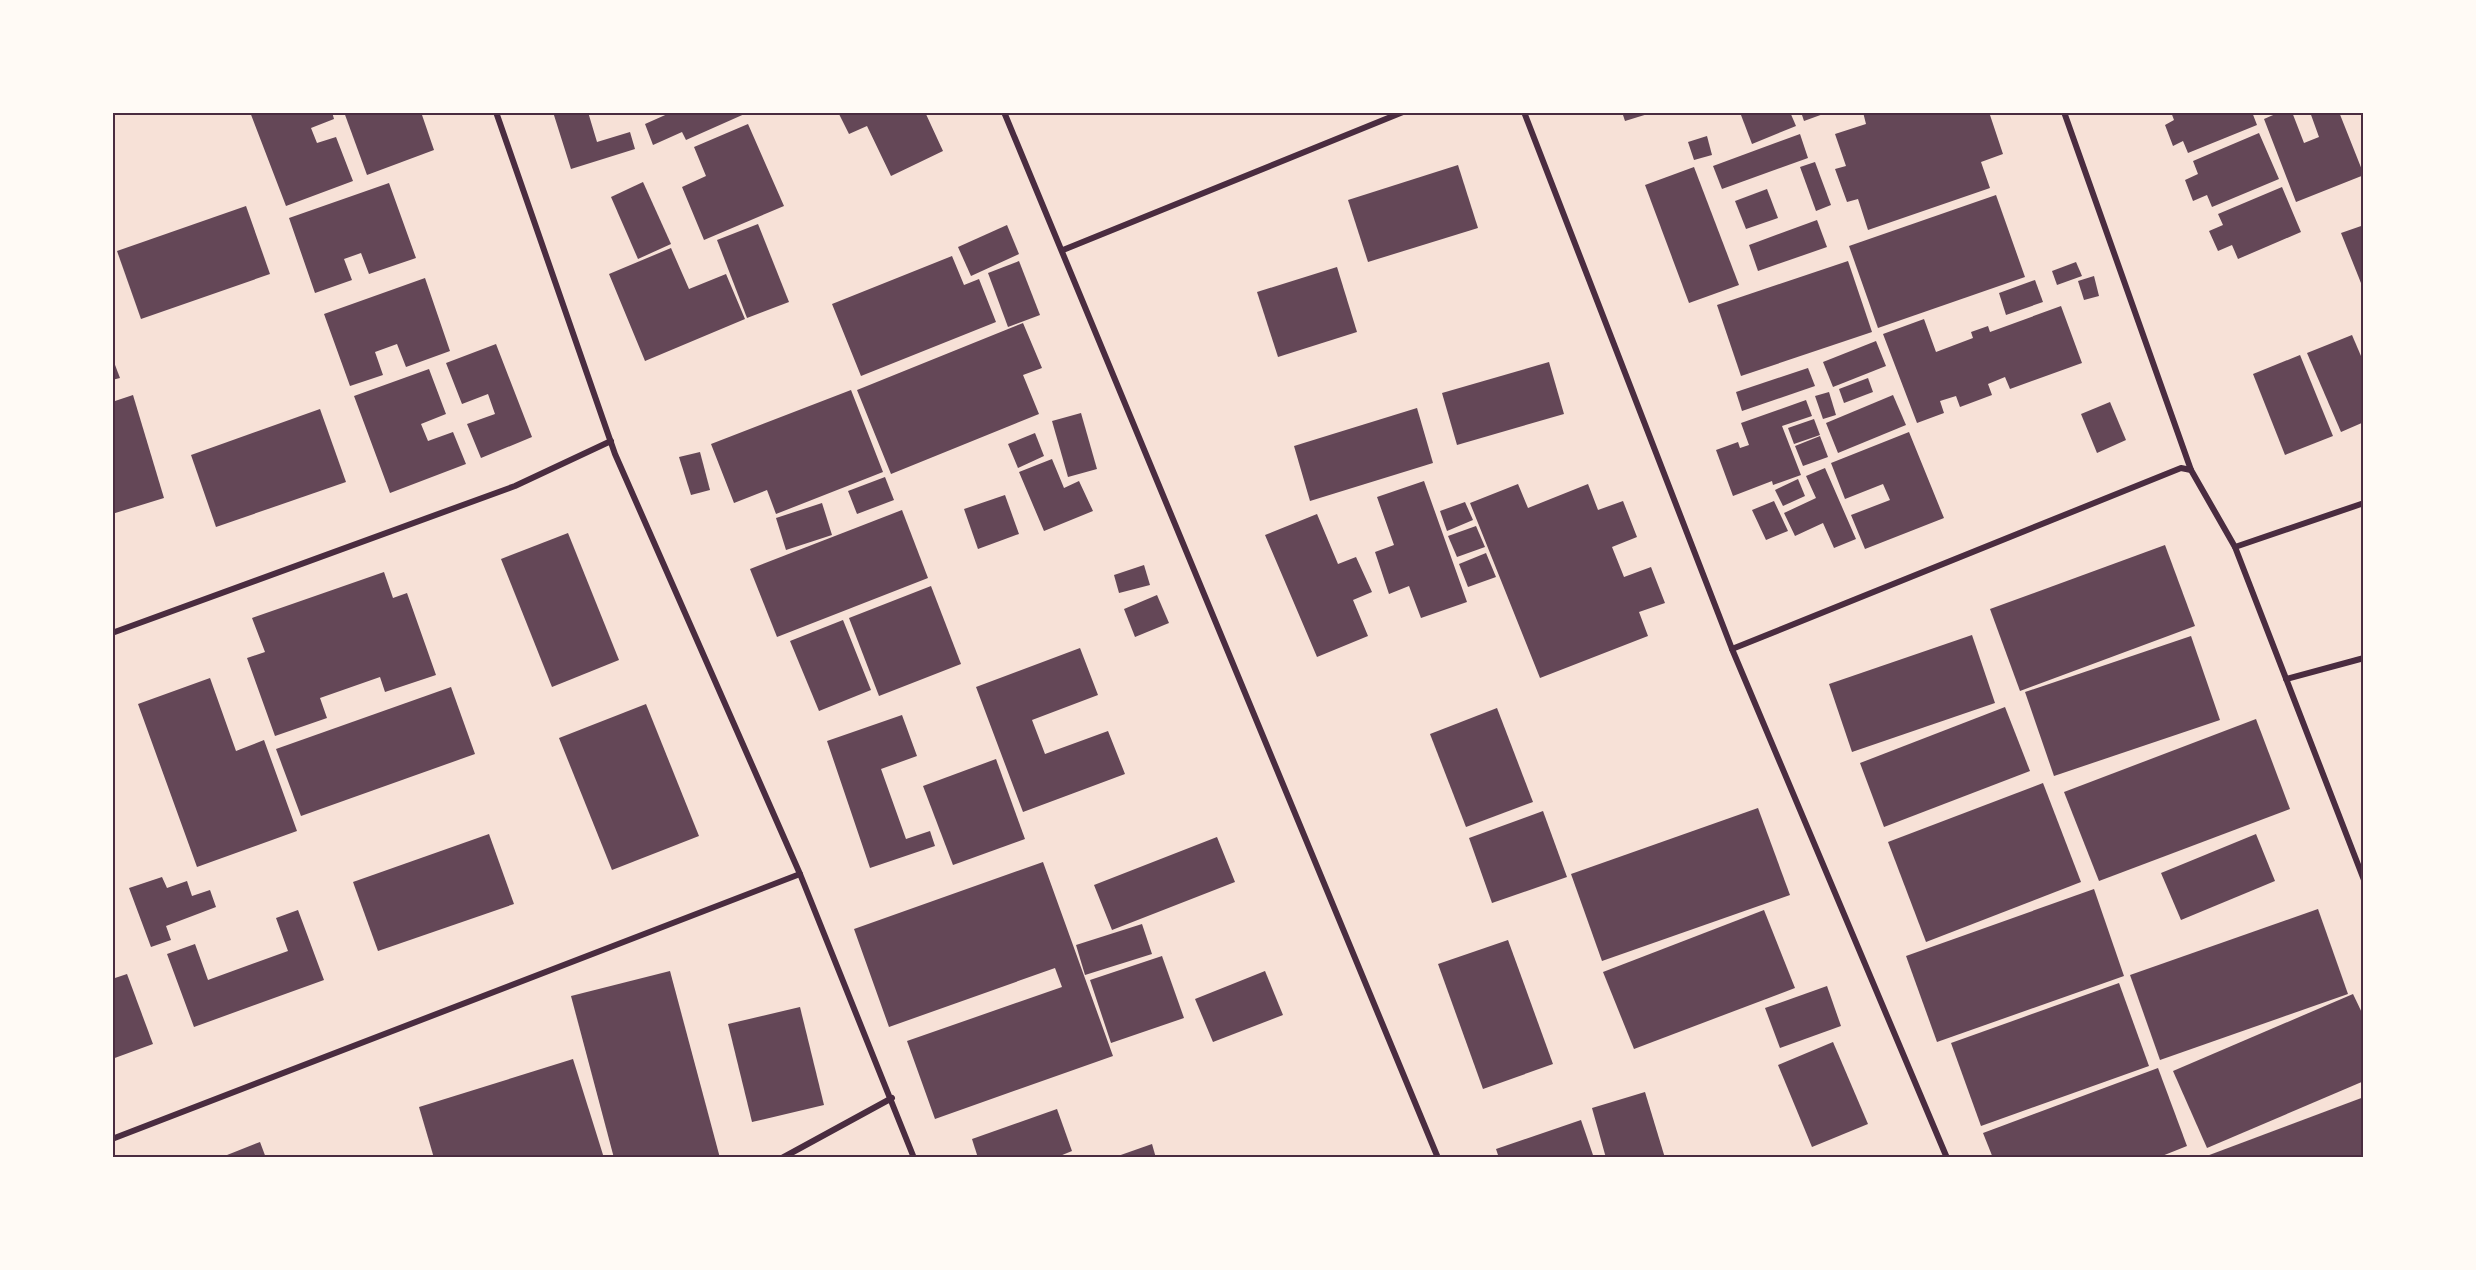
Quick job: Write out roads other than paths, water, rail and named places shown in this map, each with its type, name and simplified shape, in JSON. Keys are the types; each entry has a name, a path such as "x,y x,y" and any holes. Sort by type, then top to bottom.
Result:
{"street":[{"path":"496,112 611,441 800,874 892,1098 914,1158"},
{"path":"1004,112 1438,1158"},
{"path":"1063,250 1403,112"},
{"path":"1524,112 1732,649 1947,1158"},
{"path":"2064,112 2191,470 2235,547 2364,880"},
{"path":"112,633 515,486 611,441"},
{"path":"1732,649 2181,468 2191,470"},
{"path":"2235,547 2364,503"},
{"path":"2286,679 2364,658"},
{"path":"112,1139 800,874"},
{"path":"782,1158 892,1098"}]}
